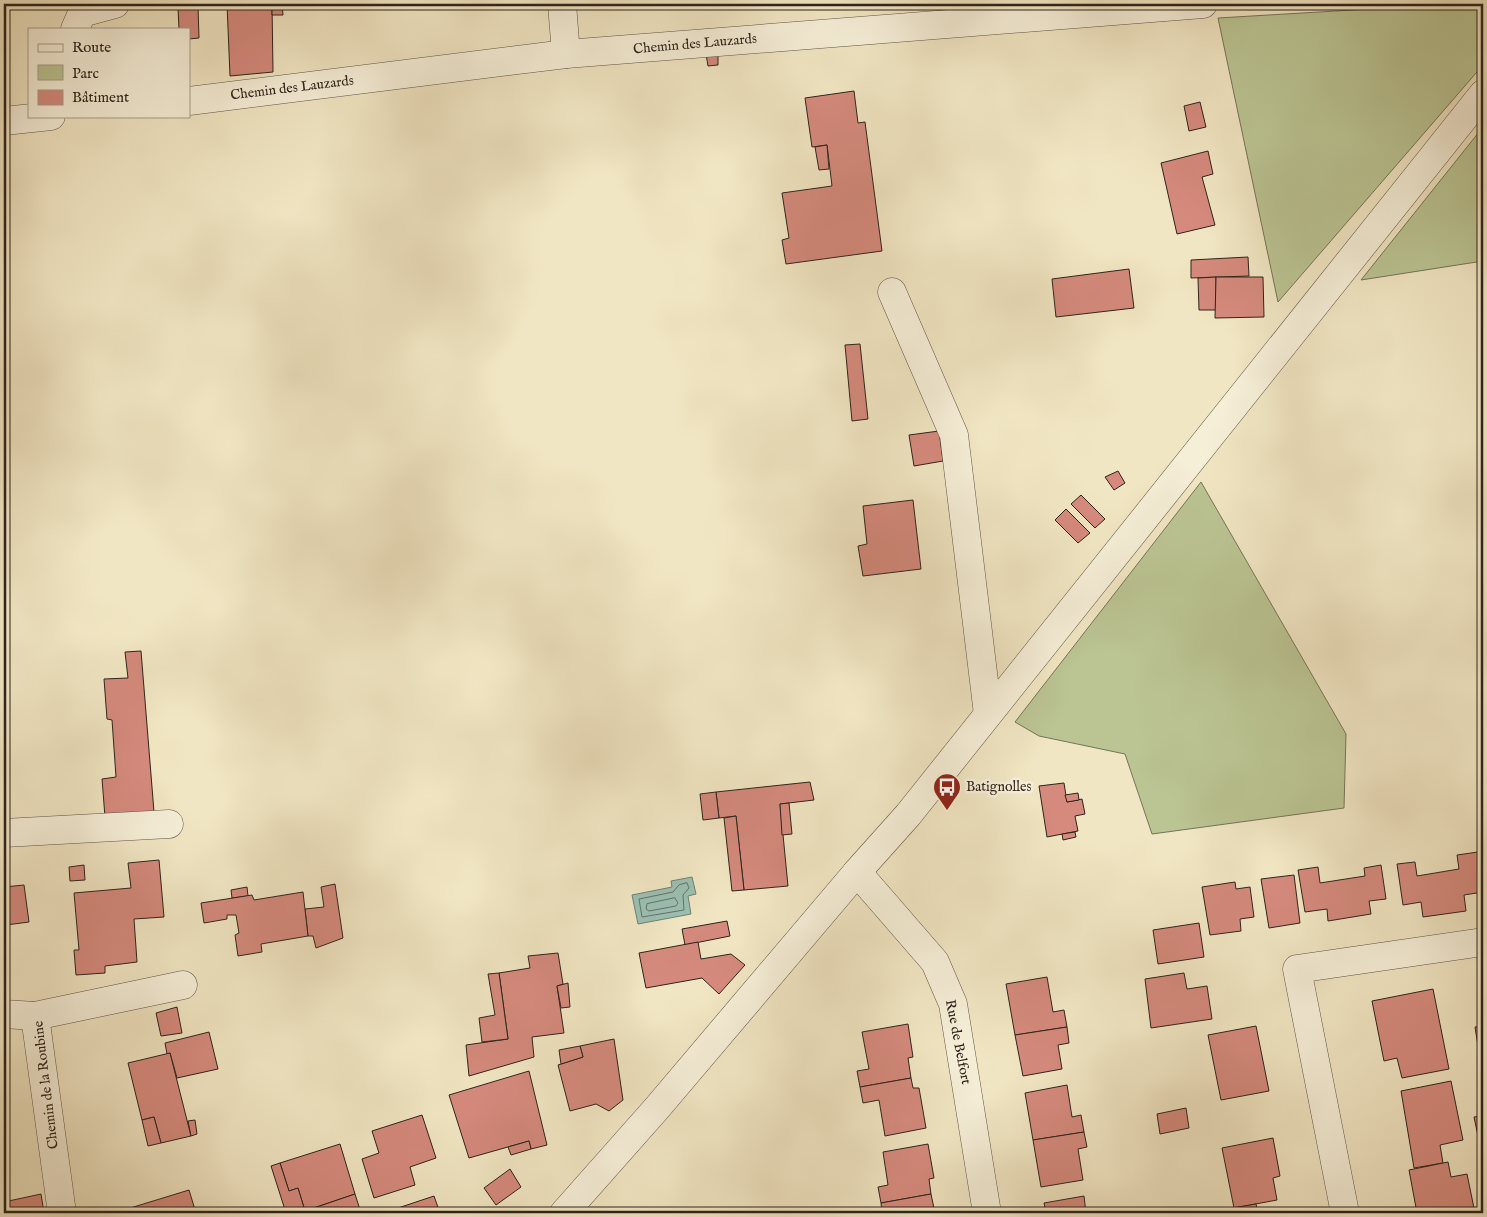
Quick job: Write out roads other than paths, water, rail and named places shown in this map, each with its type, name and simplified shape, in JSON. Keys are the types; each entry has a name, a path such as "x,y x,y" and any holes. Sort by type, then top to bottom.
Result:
{"street":[{"path":"75,28 82,13 115,4"},
{"path":"562,4 566,54"},
{"name":"Chemin des Lauzards","path":"190,101 566,54 1202,4"},
{"path":"568,1212 857,872 908,815 1483,94"},
{"path":"4,121 30,118"},
{"path":"892,292 954,435 988,714"},
{"path":"4,833 169,824"},
{"name":"Rue de Belfort","path":"857,872 935,962 953,1004 986,1213"},
{"path":"1345,1213 1297,969 1483,942"},
{"name":"Chemin de la Roubine","path":"62,1213 36,1016 183,985"},
{"path":"4,1014 36,1016"}],"water":[{"path":"692,877 696,894 688,896 691,914 638,924 632,895 672,887 671,881"}],"place":[{"name":"Batignolles","path":"947,811"}]}
